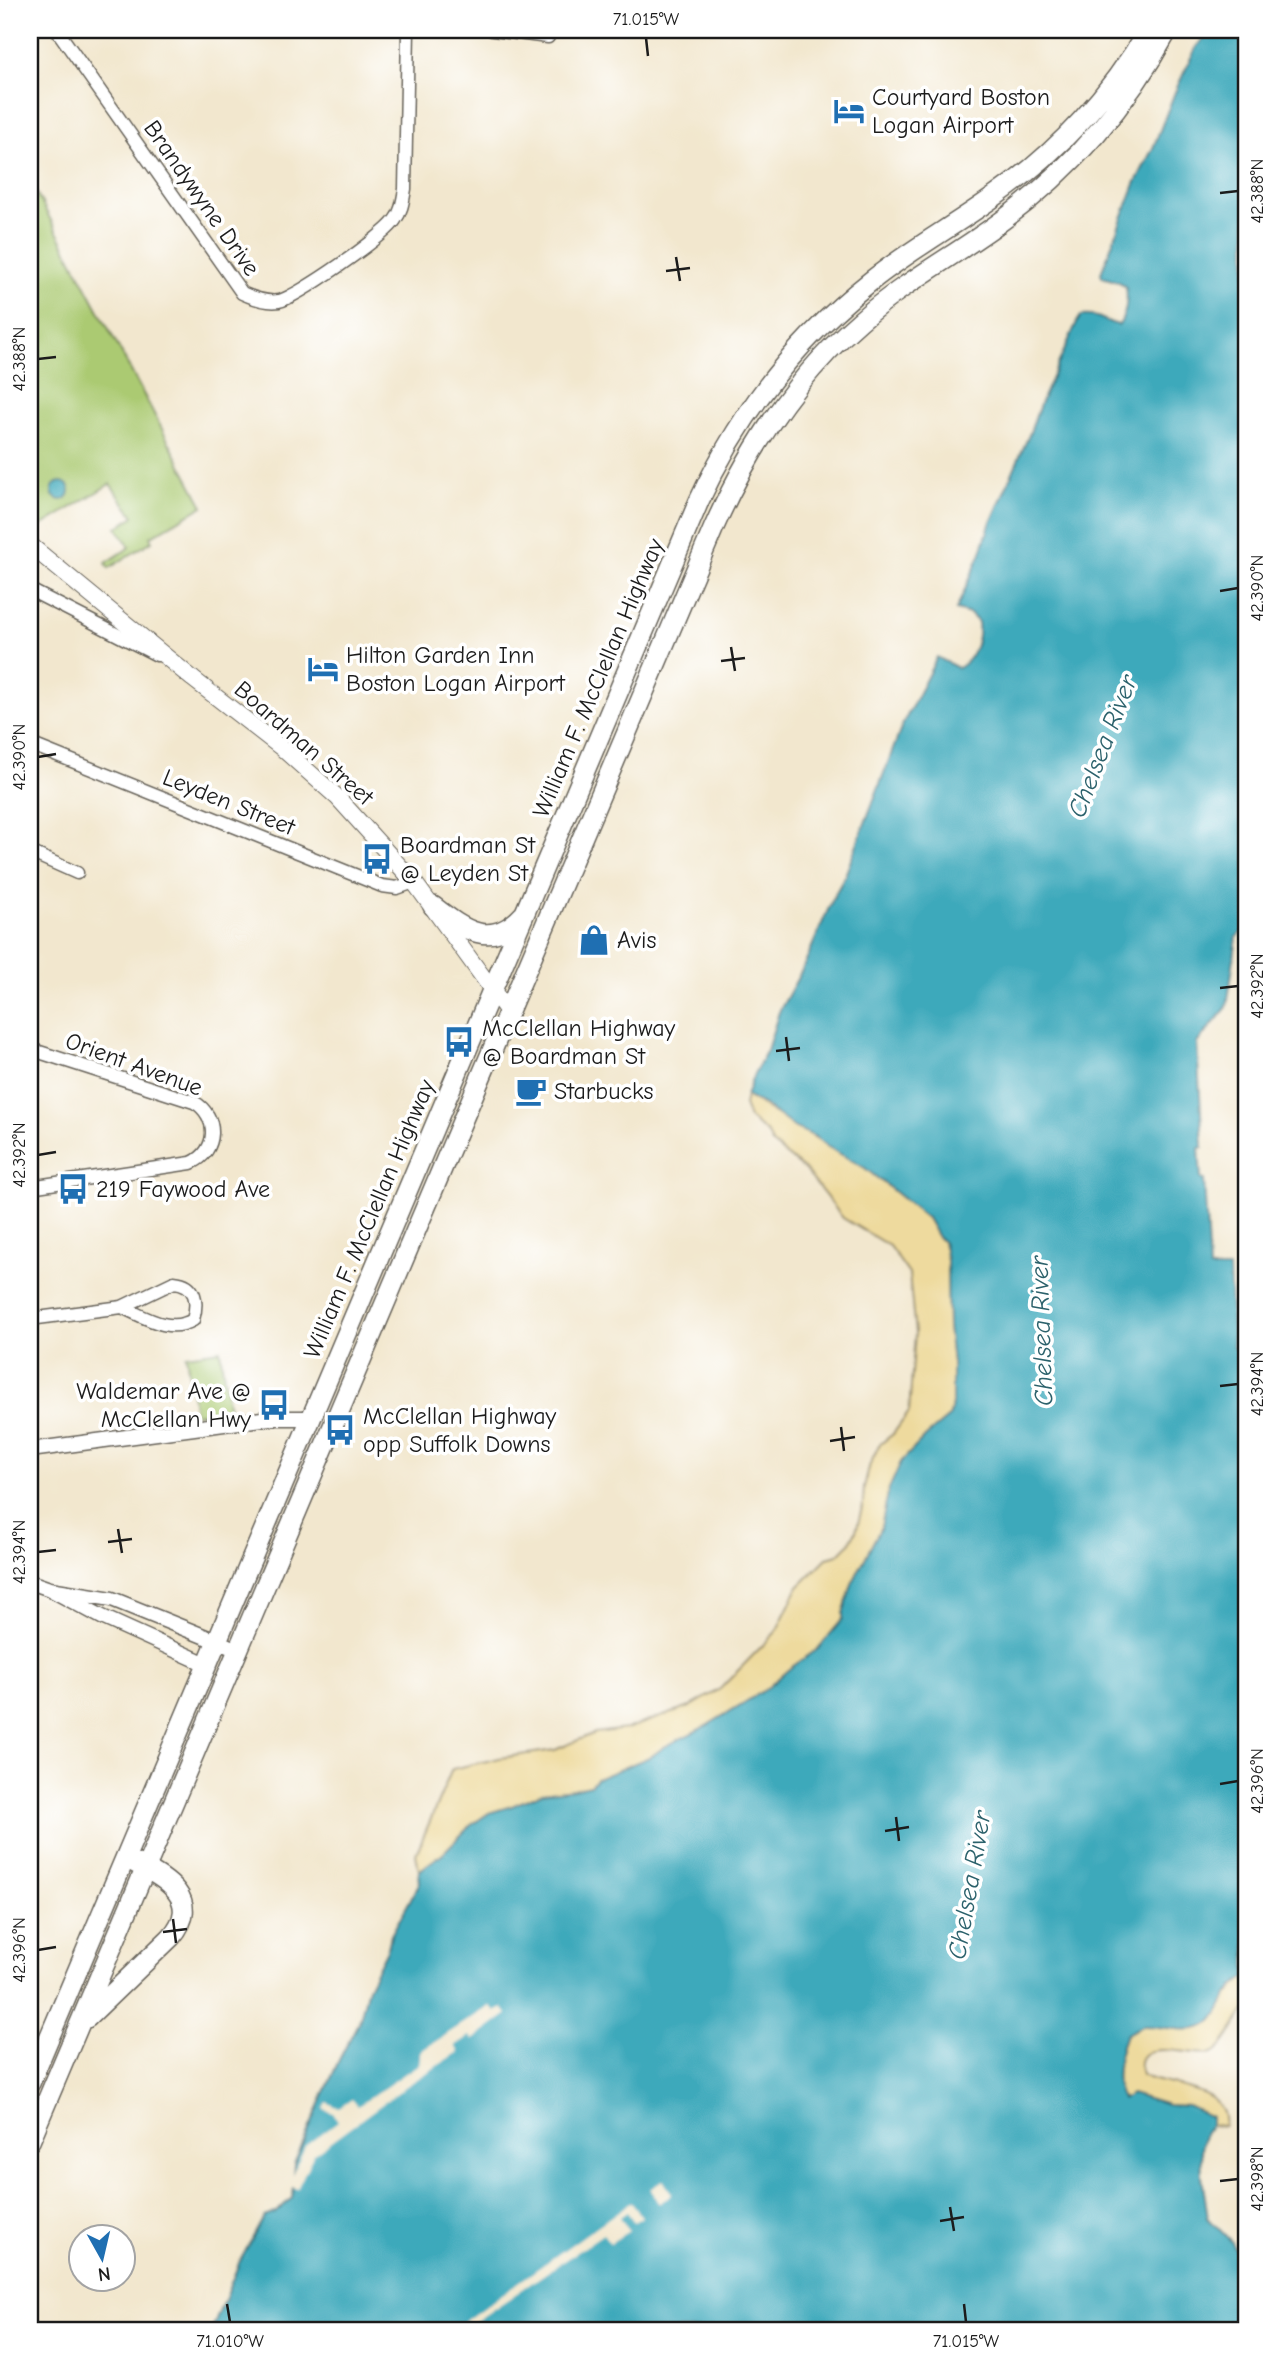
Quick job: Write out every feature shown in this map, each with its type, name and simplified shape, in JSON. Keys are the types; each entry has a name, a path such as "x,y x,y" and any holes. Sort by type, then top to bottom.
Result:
{"highway":[{"name":"William F. McClellan Highway","path":"30,2083 699,501 727,446 754,403 794,352 840,306 890,267 1005,189 1065,138 1110,86 1148,30"},
{"name":"William F. McClellan Highway","path":"30,2141 719,516 742,468 764,431 802,380 854,326 904,286 1002,221 1061,172 1118,108 1143,73 1168,30"},
{"path":"433,906 465,928 488,935 506,930 528,908"},
{"path":"79,2026 171,1937 181,1921 183,1906 176,1890 162,1876 125,1859"}],"main road":[{"name":"Boardman Street","path":"30,545 323,784 366,827 414,882 509,1013"}],"street":[{"name":"Brandywyne Drive","path":"57,30 242,293 257,300 278,301 301,290 379,238 402,209 405,189 408,30"},
{"path":"492,30 548,37"},
{"path":"30,590 174,663"},
{"path":"92,622 110,609"},
{"name":"Leyden Street","path":"30,744 382,886 397,888 414,882"},
{"path":"30,852 77,873"},
{"name":"Orient Avenue","path":"30,1187 191,1163 204,1154 212,1138 209,1117 199,1105 32,1051"},
{"path":"30,1319 122,1307 174,1282 189,1286 195,1294 197,1308 193,1320 182,1327 170,1327 122,1307"},
{"path":"30,1450 269,1418 311,1418"},
{"path":"30,1582 50,1589 206,1664"},
{"path":"50,1589 112,1599 238,1650"}],"green space":[{"path":"30,181 203,506 150,537 152,541 109,568 106,563 130,547 117,528 134,516 110,484 30,533"},
{"path":"220,1350 229,1409 195,1414 186,1355"}],"sand":[{"path":"746,1096 865,1168 927,1218 939,1239 943,1241 947,1260 948,1326 952,1363 950,1416 901,1462 889,1489 881,1527 852,1584 843,1619 818,1649 765,1690 652,1756 596,1779 590,1785 542,1793 489,1813 470,1826 443,1853 419,1871 416,1854 452,1769 500,1758 555,1750 595,1733 626,1729 690,1707 720,1689 776,1632 798,1587 827,1558 838,1555 849,1544 856,1531 870,1464 879,1445 893,1434 909,1412 915,1333 909,1274 889,1246 843,1218 805,1170 772,1144 768,1134 749,1118 744,1105"},
{"path":"1243,1978 1246,1978 1246,2009 1217,2050 1204,2054 1154,2050 1145,2054 1140,2062 1141,2075 1209,2096 1223,2113 1224,2126 1211,2125 1211,2117 1188,2106 1167,2105 1131,2094 1122,2099 1117,2075 1126,2034 1143,2025 1165,2027 1212,2021 1224,2000"}],"water":[{"name":"Chelsea River","path":"1211,30 1246,30 1246,917 1243,931 1237,937 1227,1007 1197,1043 1203,1147 1199,1148 1201,1179 1204,1180 1209,1269 1229,1269 1233,1348 1246,1347 1246,1978 1233,1988 1216,2016 1205,2026 1183,2030 1143,2026 1126,2034 1119,2058 1117,2084 1122,2099 1131,2094 1167,2105 1188,2106 1211,2117 1211,2125 1204,2134 1201,2149 1208,2218 1232,2242 1241,2259 1246,2289 1246,2330 212,2330 239,2263 264,2217 275,2213 292,2198 294,2164 339,2060 360,2019 368,1987 388,1948 391,1935 420,1882 419,1871 443,1853 470,1826 489,1813 542,1793 590,1785 596,1779 652,1756 765,1690 818,1649 843,1619 852,1584 881,1527 889,1489 901,1462 950,1416 952,1363 948,1326 947,1260 943,1241 939,1239 927,1218 865,1168 746,1096 767,1050 779,1012 802,970 844,878 902,726 937,657 958,668 975,648 978,622 970,614 956,610 1041,402 1077,322 1081,316 1098,317 1119,325 1121,321 1126,306 1126,287 1102,277 1101,273 1135,184 1153,148 1175,92 1196,47"},
{"path":"61,482 67,485 70,491 67,497 61,500 55,497 52,491 55,485"}],"pier":[{"path":"490,2006 495,2012 503,2008 508,2014 473,2040 470,2036 455,2046 459,2052 408,2085 314,2154 297,2189 292,2187 289,2196 290,2179 305,2146 338,2121 333,2113 324,2109 327,2102 339,2108 352,2099 358,2106 419,2064 421,2051"},
{"path":"663,2180 672,2194 659,2203 650,2189"},
{"path":"631,2202 642,2217 634,2222 627,2212 620,2217 629,2231 610,2243 603,2234 463,2330 452,2330"}],"place":[{"name":"Courtyard Boston Logan Airport","path":"849,111"},
{"name":"Hilton Garden Inn Boston Logan Airport","path":"323,669"},
{"name":"Boardman St @ Leyden St","path":"377,859"},
{"name":"Avis","path":"594,940"},
{"name":"McClellan Highway @ Boardman St","path":"459,1042"},
{"name":"Starbucks","path":"531,1091"},
{"name":"219 Faywood Ave","path":"73,1189"},
{"name":"Waldemar Ave @ McClellan Hwy","path":"274,1405"},
{"name":"McClellan Highway opp Suffolk Downs","path":"340,1430"}]}
